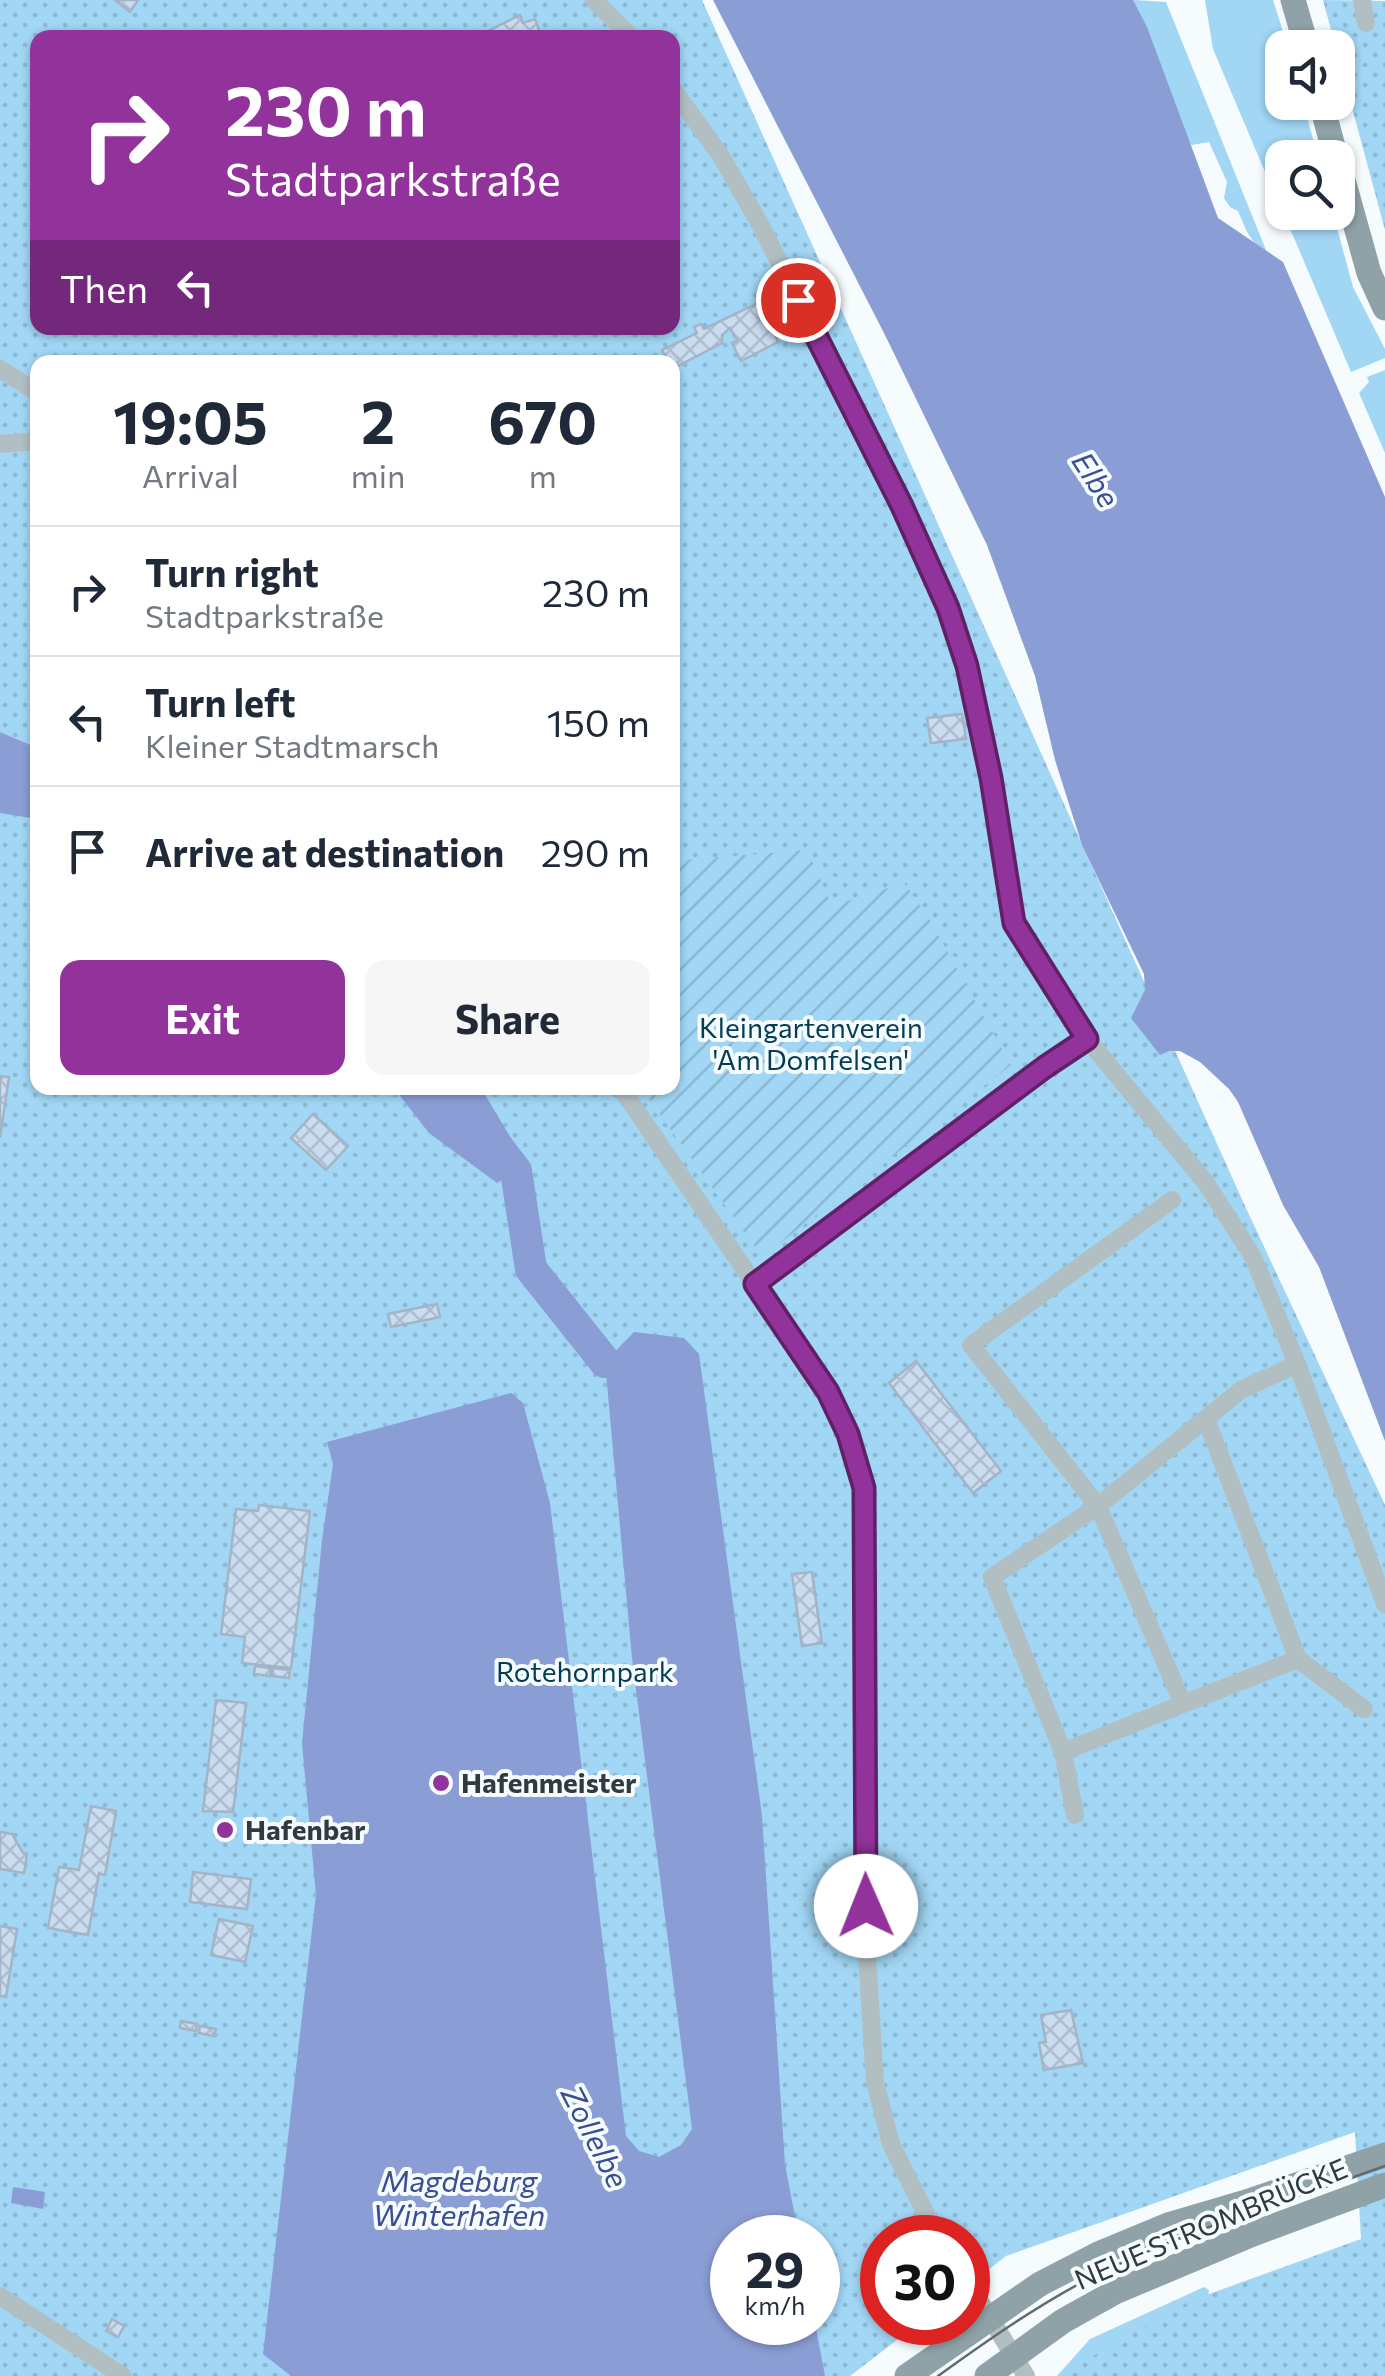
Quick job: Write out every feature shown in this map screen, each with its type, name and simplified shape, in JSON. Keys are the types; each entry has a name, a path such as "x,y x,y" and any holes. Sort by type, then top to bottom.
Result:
{"main road":[{"path":"1293,0 1301,30"},
{"path":"1355,222 1385,308"},
{"name":"NEUE STROMBRÜCKE","path":"990,2317 1040,2284 1115,2246 1385,2155"},
{"name":"NEUE STROMBRÜCKE","path":"987,2376 1020,2366 1076,2313 1116,2292 1253,2234 1385,2185"},
{"name":"NEUE STROMBRÜCKE","path":"907,2376 951,2345"}],"street":[{"path":"594,0 624,30"},
{"path":"1362,0 1366,23"},
{"path":"680,99 721,156 761,226 902,506 948,608 967,666 991,778 1014,923 1087,1039 1206,1183 1254,1257 1385,1604"},
{"path":"0,369 30,388"},
{"path":"0,444 30,442"},
{"path":"755,1284 1087,1039"},
{"path":"626,1095 828,1392 848,1434 864,1488 866,1938 874,2082 891,2144 926,2215"},
{"path":"1172,1200 972,1344 1098,1506 1183,1704"},
{"path":"1075,1815 1063,1752 992,1577 1098,1506 1241,1390 1297,1364"},
{"path":"1206,1419 1298,1658 1364,1709"},
{"path":"1063,1752 1298,1658"},
{"path":"0,2296 123,2376"},
{"path":"990,2317 1020,2366"}],"green space":[{"name":"Rotehornpark","path":"0,0 702,0 1245,1206 1385,1505 1385,2376 1063,2373 1190,2301 1361,2239 1355,2132 1006,2256 990,2269 990,2215 860,2215 860,2345 890,2345 850,2376 0,2376"},
{"path":"1133,0 1166,2 1276,275 1238,211 1224,198 1227,182 1209,142 1192,145 1180,141"},
{"path":"1205,0 1273,0 1283,30 1265,30 1265,120 1308,120 1313,140 1265,140 1265,172 1213,49"},
{"path":"1323,0 1385,1 1385,230 1355,119 1355,30 1331,30"},
{"path":"1291,230 1338,230 1353,287 1385,349 1385,358 1351,372"},
{"path":"1385,370 1385,453 1359,393 1369,382 1367,377"},
{"name":"Kleingartenverein 'Am Domfelsen'","path":"807,850 832,906 904,883 928,917 1011,1065 762,1257 646,1095 680,1095 680,860"},
{"path":"1204,2287 1209,2290 1205,2318 1187,2376 1057,2376 1090,2339"}],"water":[{"name":"Elbe","path":"713,0 1133,0 1147,27 1218,218 1283,262 1385,497 1385,1441 1319,1267 1283,1205 1238,1102 1200,1062 1180,1051 1160,1055 1131,1018 1145,990 1144,974 1082,845 1055,760 1035,676 987,545 885,335"},
{"path":"0,732 30,745 30,818 0,813"},
{"path":"399,1095 485,1095 518,1150 516,1171 497,1183 429,1133"},
{"name":"Magdeburg Winterhafen","path":"634,1332 684,1338 699,1354 762,1816 785,2165 795,2215 710,2215 710,2345 819,2345 825,2376 291,2376 263,2354 316,1895 302,1743 333,1464 327,1442 511,1393 523,1403 550,1503 626,2136 639,2151 659,2157 681,2145 692,2129 632,1658 605,1362"},
{"path":"13,2187 45,2192 43,2209 11,2203"}],"building":[{"path":"115,0 138,0 130,12"},
{"path":"520,15 523,23 535,19 539,30 490,30"},
{"path":"760,302 778,342 741,361 730,328 722,335 722,343 680,365 680,355 664,355 662,350 697,333 694,327 701,324 704,329"},
{"path":"962,714 966,739 931,743 927,718"},
{"path":"0,1076 9,1077 0,1138"},
{"path":"313,1114 348,1146 326,1170 291,1138"},
{"path":"437,1304 440,1317 391,1327 388,1314"},
{"path":"916,1361 1001,1471 973,1493 889,1383"},
{"path":"259,1505 310,1511 291,1668 242,1663 245,1637 221,1634 236,1509 258,1511"},
{"path":"812,1572 822,1643 802,1646 792,1574"},
{"path":"255,1666 271,1668 270,1676 254,1674"},
{"path":"273,1668 290,1670 289,1678 272,1676"},
{"path":"216,1700 246,1703 233,1812 203,1811"},
{"path":"91,1806 116,1811 105,1875 99,1873 88,1935 48,1928 59,1867 79,1870"},
{"name":"Hafenbar","path":"220,1821 231,1822 230,1840 218,1839"},
{"path":"0,1832 12,1834 27,1854 24,1873 0,1869"},
{"path":"193,1872 251,1879 247,1909 190,1902"},
{"path":"219,1919 253,1926 245,1962 211,1955"},
{"path":"0,1926 17,1929 6,1997 0,1996"},
{"path":"1071,2010 1083,2063 1044,2070 1039,2043 1046,2042 1041,2015"},
{"path":"181,2021 197,2024 196,2031 180,2028"},
{"path":"200,2026 216,2029 214,2036 199,2033"},
{"path":"112,2319 124,2326 118,2337 106,2331"}],"waterway":[{"path":"458,1095 516,1171 531,1269 605,1362"}],"tram line":[{"path":"938,2376 1052,2299 1127,2260 1200,2230 1385,2166"}],"place":[{"name":"Hafenmeister","path":"441,1783"},
{"name":"Hafenbar","path":"225,1830"}],"route":[{"path":"798,300 902,506 948,608 967,666 991,778 1014,923 1087,1039 755,1284 828,1392 848,1434 864,1488 866,1906"}],"water label":[{"name":"Zollelbe","path":"594,2137"}]}
